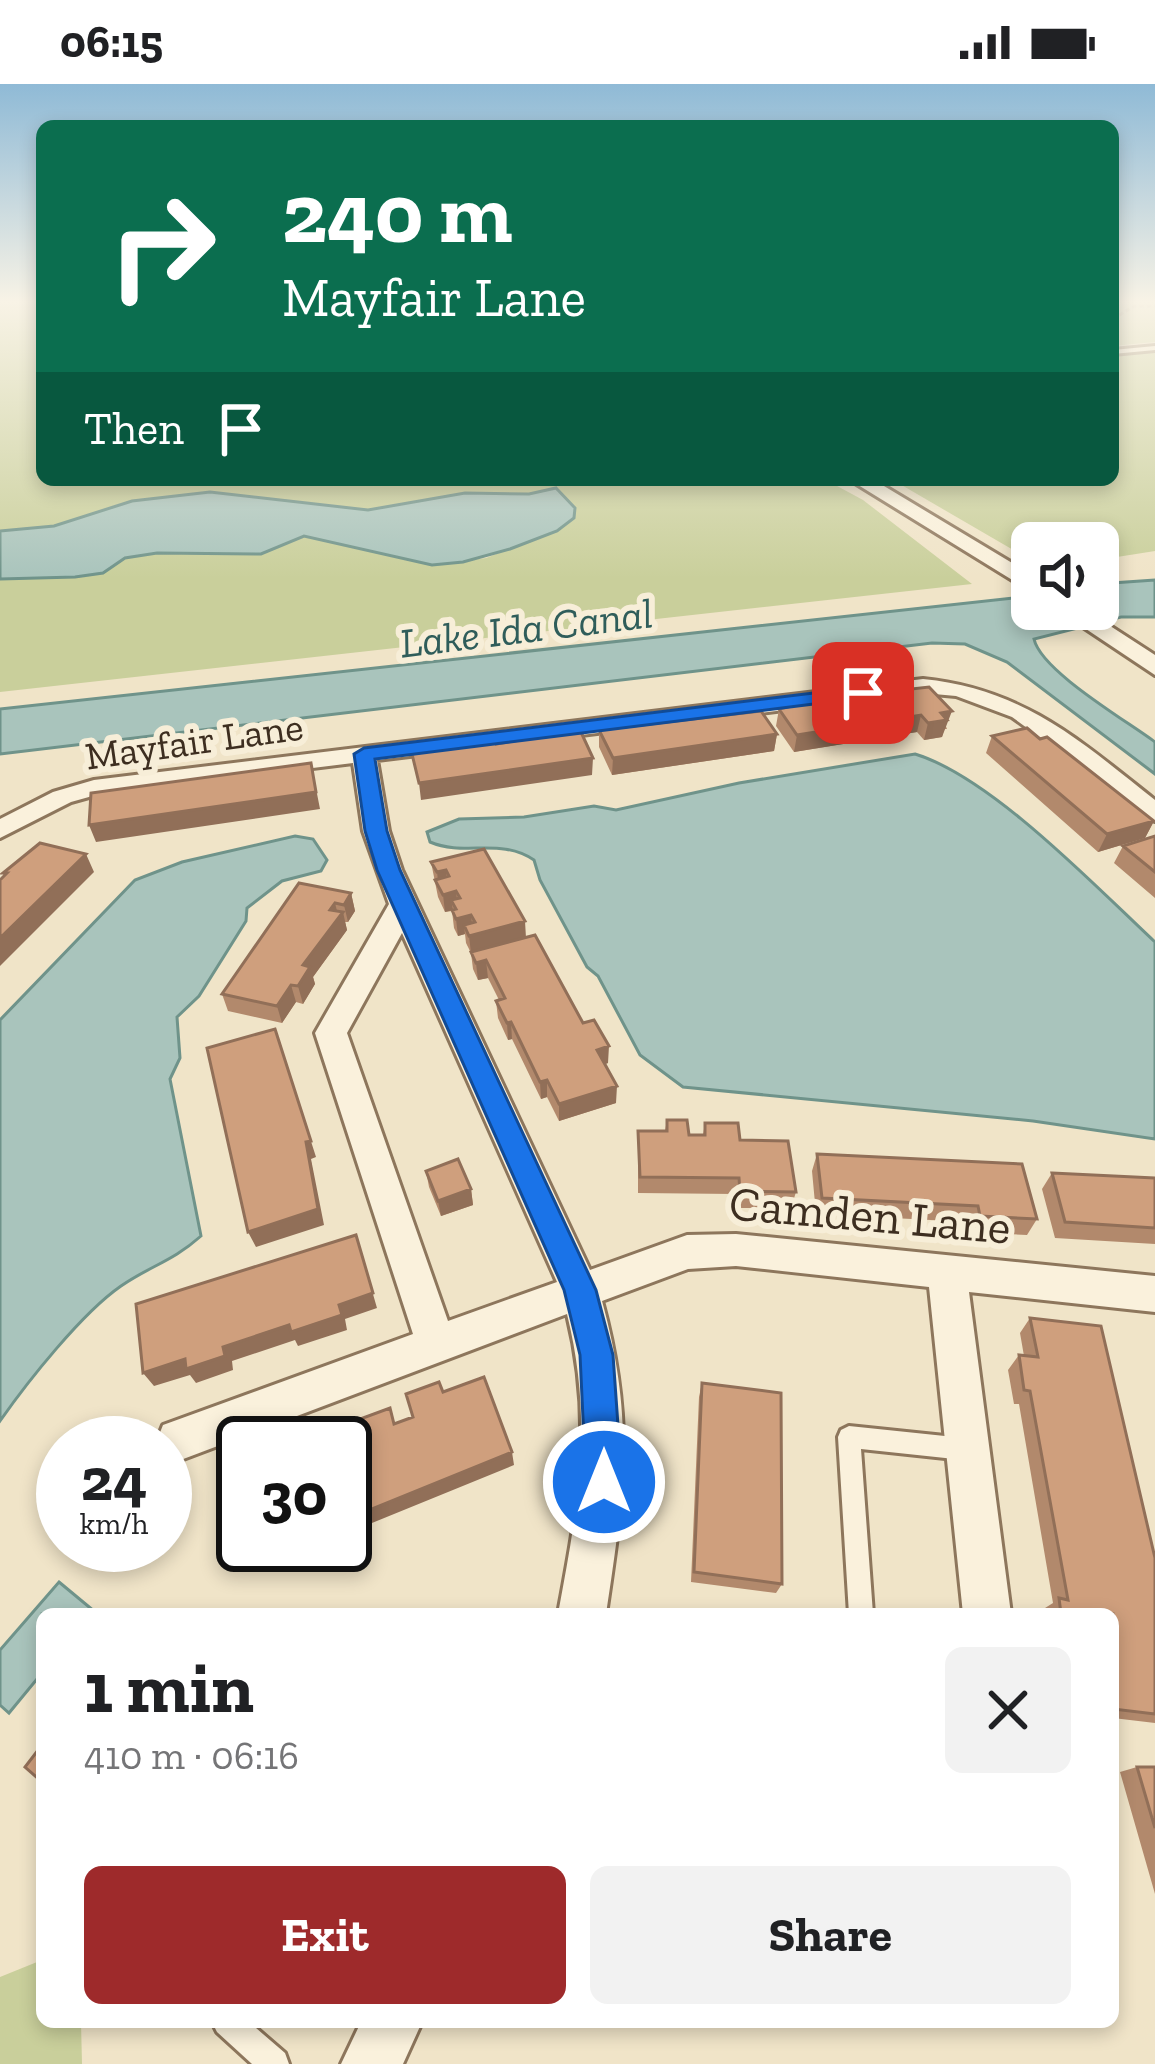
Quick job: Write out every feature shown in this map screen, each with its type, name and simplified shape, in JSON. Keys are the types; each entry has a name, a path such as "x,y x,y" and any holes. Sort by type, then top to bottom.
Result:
{"street":[{"path":"870,486 1011,572"},
{"path":"1100,630 1155,667"},
{"name":"Mayfair Lane","path":"0,830 62,797 94,788 939,686 986,695 1028,713 1155,813"},
{"path":"364,754 376,831 404,903 580,1290 597,1355 604,1482 583,1608"},
{"path":"404,903 331,1033 436,1344"},
{"name":"Camden Lane","path":"192,1435 664,1259 712,1250 1155,1294"},
{"path":"947,1273 987,1608"},
{"path":"370,2064 390,2028"}],"lane":[{"path":"861,1608 849,1437 968,1449"},
{"path":"234,2028 274,2064"}],"green space":[{"path":"0,394 36,394 36,486 837,486 863,500 972,584 0,692 0,579 103,573 125,558 157,553 260,554 304,536 432,565 486,558 557,531 531,493 465,493 368,510 210,492 132,501 54,526 0,531"},
{"path":"1119,394 1155,394 1155,551 1119,557 1119,522 1011,522 1011,549 903,486 1119,486"},
{"path":"36,1962 36,2028 81,2028 82,2064 0,2064 0,1977"}],"water":[{"path":"556,488 575,508 574,518 557,531 463,562 432,565 304,536 261,554 157,553 125,558 103,573 0,579 0,531 54,526 132,501 210,492 368,510 465,493 529,494"},
{"path":"1155,580 1155,617 1119,618 1119,583"},
{"path":"1011,598 1011,630 1070,630 1034,639 1040,652 1068,680 1155,742 1155,774 1007,662 965,644 932,643 0,754 0,709"},
{"path":"915,754 945,766 1009,809 1155,942 1155,1139 1033,1121 683,1087 640,1055 598,976 587,967 534,860 495,848 443,846 430,842 427,832 459,819 524,817 594,806 616,810 739,783"},
{"path":"295,836 313,839 327,860 321,871 282,881 247,908 246,921 199,996 177,1017 180,1058 170,1079 201,1236 106,1298 56,1349 0,1421 0,1020 135,880 182,862"},
{"path":"59,1582 90,1608 36,1608"},
{"path":"36,1609 36,1680 9,1713 0,1705 0,1650"}],"building":[{"path":"929,687 952,711 941,713 947,720 928,723 921,715 797,735 779,709 821,699"},
{"path":"761,711 777,734 613,758 599,730"},
{"path":"1027,728 1040,739 1047,737 1154,821 1107,834 992,736"},
{"path":"580,730 593,758 419,783 412,754 494,740 496,744"},
{"path":"311,763 316,792 89,825 91,793"},
{"path":"1155,836 1155,872 1123,846"},
{"path":"40,843 86,854 0,938 0,880"},
{"path":"484,849 525,921 469,936 464,925 475,922 471,915 456,919 451,900 460,898 456,891 443,895 435,880 449,876 446,870 437,872 431,862"},
{"path":"299,883 351,893 344,905 335,903 330,910 343,912 303,965 310,967 298,986 291,985 277,1006 222,994"},
{"path":"535,935 583,1023 594,1020 609,1046 597,1050 617,1086 559,1104 547,1080 540,1082 511,1022 507,1023 496,1001 505,998 486,960 476,963 471,952"},
{"path":"275,1029 311,1141 306,1142 318,1209 248,1232 207,1048"},
{"path":"667,1120 687,1120 689,1135 705,1135 705,1123 738,1123 740,1140 788,1141 796,1192 740,1191 739,1178 640,1177 638,1131 667,1131"},
{"path":"817,1154 1022,1164 1037,1219 980,1216 978,1206 822,1198"},
{"path":"458,1159 471,1189 438,1201 426,1171"},
{"path":"1052,1173 1155,1178 1155,1228 1065,1222"},
{"path":"356,1235 373,1293 339,1305 342,1315 291,1332 289,1325 223,1347 225,1356 186,1369 185,1359 143,1373 136,1304"},
{"path":"1030,1318 1101,1326 1155,1558 1155,1714 1119,1710 1119,1608 1060,1608 1059,1598 1068,1600 1030,1391 1024,1390 1019,1355 1038,1357"},
{"path":"484,1377 512,1452 372,1509 368,1416 390,1408 394,1424 413,1417 406,1394 439,1382 443,1392"},
{"path":"702,1383 781,1393 782,1584 694,1572"},
{"path":"36,1753 36,1777 25,1767"},
{"path":"1137,1767 1155,1767 1155,1828"}],"route":[{"path":"604,1482 597,1355 580,1290 388,870 376,831 364,754 863,693"}],"water label":[{"name":"Lake Ida Canal","path":"526,628"}]}
